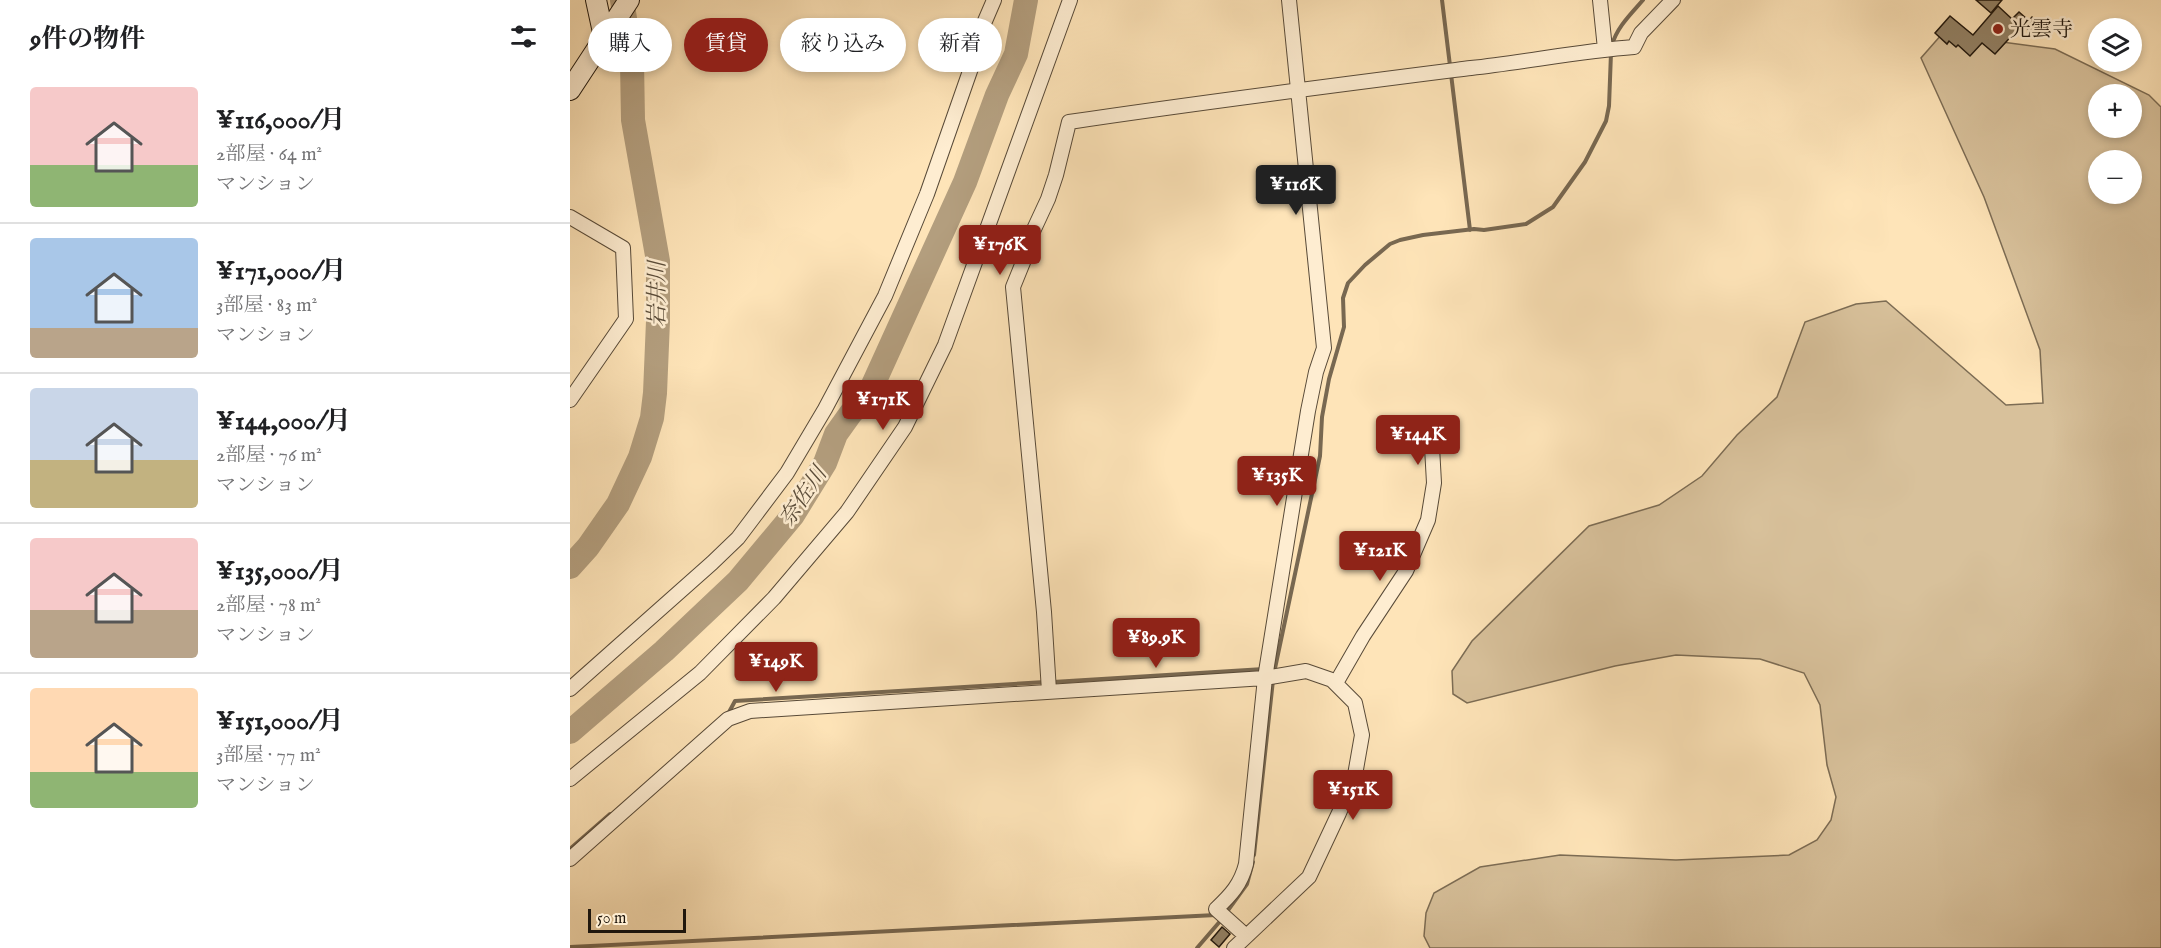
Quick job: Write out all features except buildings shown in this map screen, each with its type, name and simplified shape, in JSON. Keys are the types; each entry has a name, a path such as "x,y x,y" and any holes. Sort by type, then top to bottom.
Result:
{"main road":[{"path":"596,0 603,18"},
{"path":"616,18 628,0"},
{"path":"570,90 588,62"}],"street":[{"path":"570,689 729,546 787,473 825,409 885,296 927,194 977,51 982,28 994,0"},
{"path":"570,779 700,673 774,598 847,512 905,427 945,345 1070,0"},
{"path":"1246,936 1216,909 1235,891 1246,864 1265,678 1308,411 1316,372 1324,348 1289,0"},
{"path":"1600,0 1605,50"},
{"path":"1049,691 1044,612 1013,287 1028,250 1029,240 1054,183 1069,122 1299,89 1634,47 1641,33 1673,0"},
{"path":"570,217 623,248 626,319 570,400"},
{"path":"1336,683 1363,636 1406,571 1428,520 1434,483 1432,447"},
{"path":"570,859 728,719 750,711 1265,678 1306,671 1332,680 1355,703 1362,735 1355,775 1340,813 1309,877 1234,948"}],"shaded area":[{"path":"1942,34 2055,49 2088,65 2088,72 2102,72 2127,84 2088,84 2088,138 2142,138 2142,92 2161,107 2161,948 1430,948 1424,936 1426,913 1434,893 1480,867 1560,855 1676,860 1789,855 1817,840 1831,820 1836,797 1827,765 1820,705 1804,673 1760,659 1676,655 1615,666 1467,703 1453,694 1452,671 1472,641 1589,526 1659,505 1702,476 1737,435 1777,397 1805,322 1856,304 1886,301 2006,405 2043,403 2040,350 1984,197 1921,58"}],"waterway":[{"name":"岩井川","path":"570,567 588,547 618,504 640,457 652,418 655,393 658,261 633,120 632,62 622,0"},
{"name":"奈佐川","path":"570,732 664,651 738,581 793,515 825,463 836,434 872,387 965,182 997,95 1016,54 1026,0"},
{"path":"1442,0 1470,230"},
{"path":"1612,45 1621,27 1643,0"},
{"path":"1274,673 1320,456 1322,417 1329,379 1344,327 1343,298 1348,283 1390,244 1400,240 1423,235 1526,224 1553,207 1585,162 1606,121 1609,106 1611,53"},
{"path":"1053,682 1264,669"},
{"path":"1254,855 1273,680"},
{"path":"728,714 735,701 1045,682"},
{"path":"570,849 610,814"},
{"path":"1226,913 1247,884 1253,862"},
{"path":"570,947 1216,915"},
{"path":"1197,948 1222,919"}],"place":[{"name":"光雲寺","path":"1998,29"}]}
